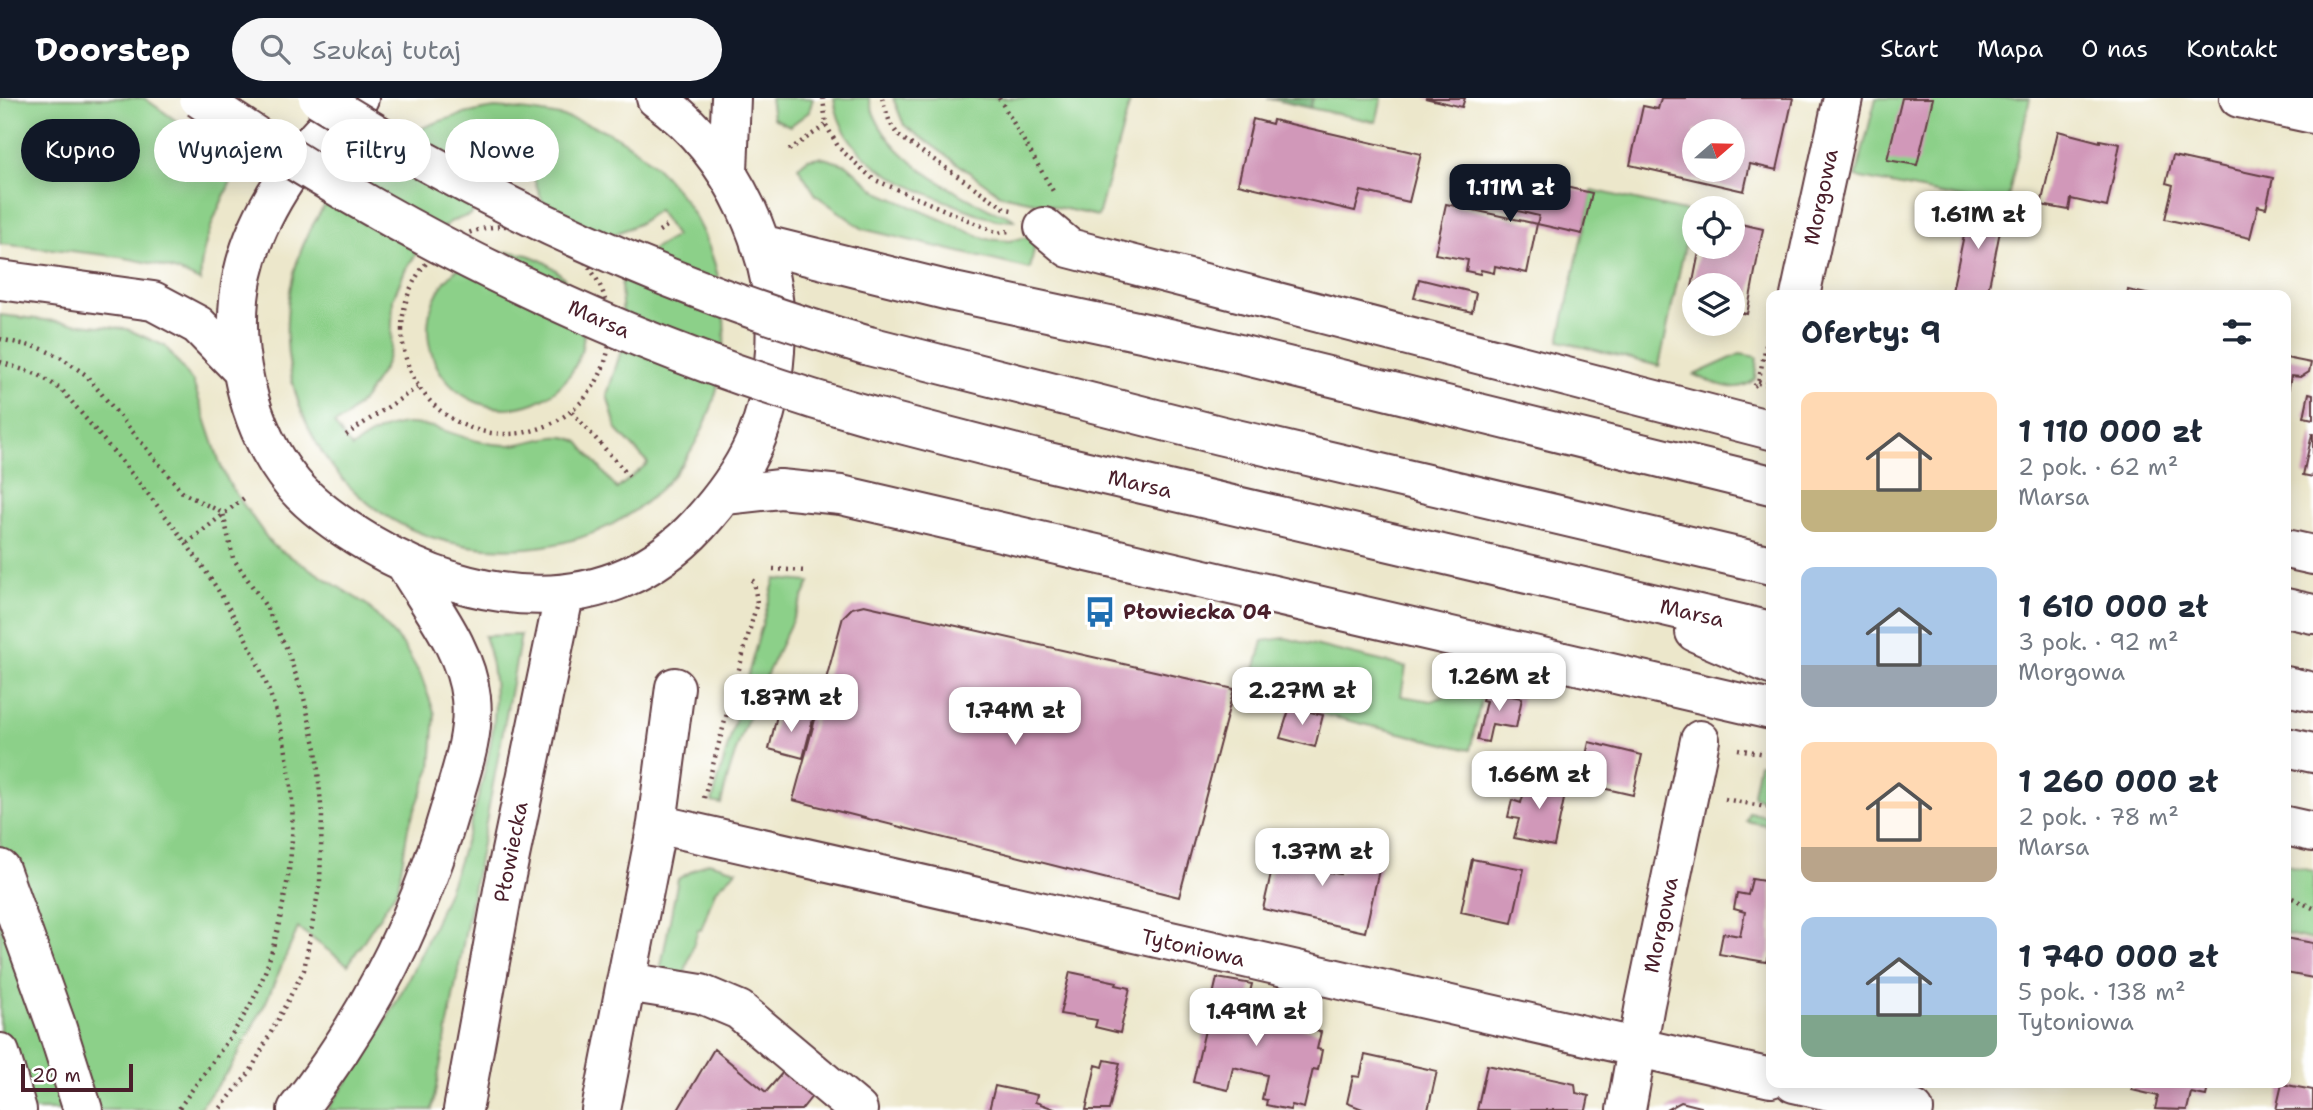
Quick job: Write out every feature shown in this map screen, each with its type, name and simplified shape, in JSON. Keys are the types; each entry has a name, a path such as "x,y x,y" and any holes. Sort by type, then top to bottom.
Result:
{"main road":[{"name":"Marsa","path":"200,98 382,212 526,286 712,365 902,425 1766,630"},
{"path":"318,98 463,183 576,238 700,290 869,346 1233,438 1766,564"},
{"path":"359,98 323,128 261,220 242,276 239,318 242,369 254,414 271,449 293,484 354,534 406,565 493,592 564,596 616,582 652,563 689,534 725,495 746,464 764,425 773,386 776,337 774,304 760,244 728,172 695,132 656,98"},
{"path":"728,172 731,98"},
{"name":"Morgowa","path":"1801,290 1843,98"},
{"path":"2239,98 2313,114"},
{"path":"1049,211 1069,248 1766,428"},
{"path":"760,244 954,292 1202,345 1766,484"},
{"path":"0,280 153,302 198,325 242,369"},
{"path":"725,495 780,489 841,495 1766,709"},
{"path":"2291,550 2313,555"},
{"path":"297,1110 361,1018 416,914 438,852 470,733 471,698 454,643 406,565"},
{"path":"1606,594 1766,663"},
{"name":"Płowiecka","path":"464,1110 507,871 564,596"},
{"path":"2291,609 2313,616"},
{"path":"2291,619 2313,616"},
{"path":"2291,686 2313,692"},
{"path":"601,1110 657,824 675,687"},
{"name":"Morgowa","path":"1626,1110 1639,1049 1644,1004 1700,740"},
{"path":"2291,748 2313,753"},
{"name":"Tytoniowa","path":"657,824 1766,1077"},
{"path":"2291,827 2313,832"},
{"path":"0,869 51,1009 83,1110"},
{"path":"626,982 701,994 739,1010 858,1110"},
{"path":"0,1053 18,1110"},
{"path":"1816,1088 1914,1110"}],"path":[{"path":"823,98 826,125 839,148 873,179 998,233 1049,211 999,98"},
{"path":"789,150 826,125"},
{"path":"513,226 488,227 465,234 443,246 426,263 412,284 404,306 401,331 405,355 418,387 436,408 467,428 504,435 540,430 572,412 630,477"},
{"path":"0,339 40,348 62,358 86,375 183,493 223,513"},
{"path":"0,362 39,375 62,390 187,542 236,618 275,700 292,786 289,877 275,943 250,1004 178,1110"},
{"path":"1758,383 1766,385"},
{"path":"346,435 418,387"},
{"path":"187,542 244,498"},
{"path":"219,1110 250,1072 304,970 320,882 322,816 316,749 304,698 286,647 265,605 233,558 223,513"},
{"path":"773,569 807,571"},
{"path":"702,805 757,603 754,582 749,577"},
{"path":"2291,897 2313,908"}],"green space":[{"path":"0,98 144,98 174,119 154,119 154,182 231,182 207,238 201,282 180,272 131,259 0,244"},
{"path":"770,98 813,98 809,112 790,126 773,118"},
{"path":"834,98 869,98 875,118 886,135 916,166 953,190 1014,220 997,220 983,216 890,175 870,161 853,144 841,123"},
{"path":"893,98 1131,98 1098,216 1001,195 904,125"},
{"path":"1267,98 1313,98 1310,108"},
{"path":"1313,98 1382,98 1376,122 1310,108"},
{"path":"1876,98 2030,98 2006,207 1856,177"},
{"path":"495,108 552,115 589,124 639,152 686,204 715,264 724,327 717,390 692,449 652,497 596,532 527,548 431,537 358,495 310,430 288,353 294,273 329,199 349,182 431,182 431,129 445,125 445,182 494,182 487,199 470,215 450,222 420,249 405,270 393,299 391,347 384,368 364,399 344,419 334,424 352,448 375,433 395,426 413,424 506,445 552,437 570,438 579,442 617,489 648,463 617,430 607,395 624,341 621,284 644,255 676,236 658,210 638,224 608,237 545,208 535,182 559,182 559,119 462,119"},
{"path":"820,157 847,165 878,192 986,239 1009,241 1037,235 1030,269 863,229 816,195 798,167 808,159"},
{"path":"1592,190 1682,211 1682,259 1659,366 1559,341"},
{"path":"506,252 536,258 561,275 578,300 584,330 578,360 561,385 536,402 506,408 476,402 451,385 434,360 428,330 434,300 451,275 476,258"},
{"path":"0,315 127,329 165,346 193,382 222,469 231,487 272,545 367,605 403,645 421,676 435,714 431,768 408,828 398,888 348,965 298,928 266,1002 231,1067 198,1110 0,1110"},
{"path":"1740,354 1757,357 1755,379 1748,384 1741,387 1726,386 1694,375"},
{"path":"775,579 810,582 748,718 721,804 712,802"},
{"path":"521,635 432,1110 327,1110 375,1038 417,963 435,924 465,844 487,760 494,719 494,678 484,636"},
{"path":"1285,638 1406,667 1401,696 1431,701 1485,683 1470,750 1248,696 1263,641"},
{"path":"1759,763 1766,763 1766,801 1754,797"},
{"path":"1749,812 1766,816 1766,825 1746,821"},
{"path":"708,862 737,870 715,891 701,930 698,930 684,975 660,971 678,879"},
{"path":"2291,866 2313,871 2313,940 2291,935"}],"building":[{"path":"1425,98 1465,98 1462,107"},
{"path":"1661,98 1793,98 1777,170 1750,164 1744,191 1705,182 1745,182 1745,119 1682,119 1682,177 1630,165 1643,106 1658,109"},
{"path":"1902,98 1933,98 1917,165 1887,160"},
{"path":"1253,119 1272,124 1273,120 1421,154 1409,202 1361,191 1355,211 1238,184"},
{"path":"2058,131 2100,142 2120,144 2107,207 2071,199 2069,210 2041,205"},
{"path":"2173,156 2273,178 2266,208 2258,206 2250,238 2165,219 2173,185 2166,183"},
{"path":"1500,172 1592,193 1582,234 1537,224 1539,216 1492,205"},
{"path":"1971,202 2004,211 1988,290 1952,290"},
{"path":"1446,204 1537,224 1527,273 1495,266 1494,273 1481,270 1480,274 1466,271 1468,260 1435,254"},
{"path":"1745,225 1763,229 1747,314 1745,273 1695,273 1698,259 1745,259"},
{"path":"1419,279 1476,293 1472,312 1414,298"},
{"path":"2291,359 2311,363 2309,372 2301,377 2291,376"},
{"path":"2309,393 2313,394 2313,419 2304,417"},
{"path":"2313,434 2313,477 2303,475"},
{"path":"864,605 1234,689 1179,897 793,800 843,617 852,608"},
{"path":"1485,691 1522,698 1516,728 1492,724 1488,742 1477,740 1486,701 1482,700"},
{"path":"1290,707 1323,715 1315,747 1280,738"},
{"path":"778,711 813,719 803,758 769,749"},
{"path":"1589,742 1642,755 1633,795 1580,783"},
{"path":"1528,777 1567,785 1554,846 1514,838 1519,819 1508,817 1512,800 1521,803"},
{"path":"1279,838 1310,844 1305,867 1340,874 1345,853 1381,861 1365,932 1263,909"},
{"path":"1472,859 1524,869 1512,923 1461,912"},
{"path":"1752,879 1766,881 1766,962 1719,954 1723,933 1740,936 1745,912 1734,909 1737,893 1748,895"},
{"path":"2291,939 2313,943 2313,978 2291,974"},
{"path":"1070,972 1117,982 1116,985 1130,988 1120,1033 1095,1027 1097,1020 1060,1014"},
{"path":"1217,978 1252,984 1245,1012 1279,1020 1279,1024 1321,1032 1317,1049 1322,1050 1318,1070 1313,1069 1304,1108 1292,1105 1290,1110 1266,1105 1267,1100 1262,1099 1267,1075 1233,1067 1228,1090 1193,1082"},
{"path":"714,1049 766,1092 784,1071 813,1095 801,1110 678,1110"},
{"path":"1365,1055 1437,1071 1428,1110 1365,1110 1347,1103 1353,1076 1360,1077"},
{"path":"1105,1060 1120,1063 1109,1110 1086,1110 1096,1065 1103,1067"},
{"path":"1487,1065 1575,1084 1576,1093 1589,1096 1586,1110 1477,1110"},
{"path":"995,1086 1037,1095 1035,1102 1057,1110 989,1110"},
{"path":"2291,1086 2313,1090 2313,1110 2276,1110 2281,1088 2291,1088"},
{"path":"2208,1088 2206,1096 2191,1093 2187,1110 2155,1109 2158,1096 2132,1090"},
{"path":"1681,1102 1701,1107 1701,1110 1666,1110"}],"place":[{"name":"Płowiecka 04","path":"1100,612"}]}
